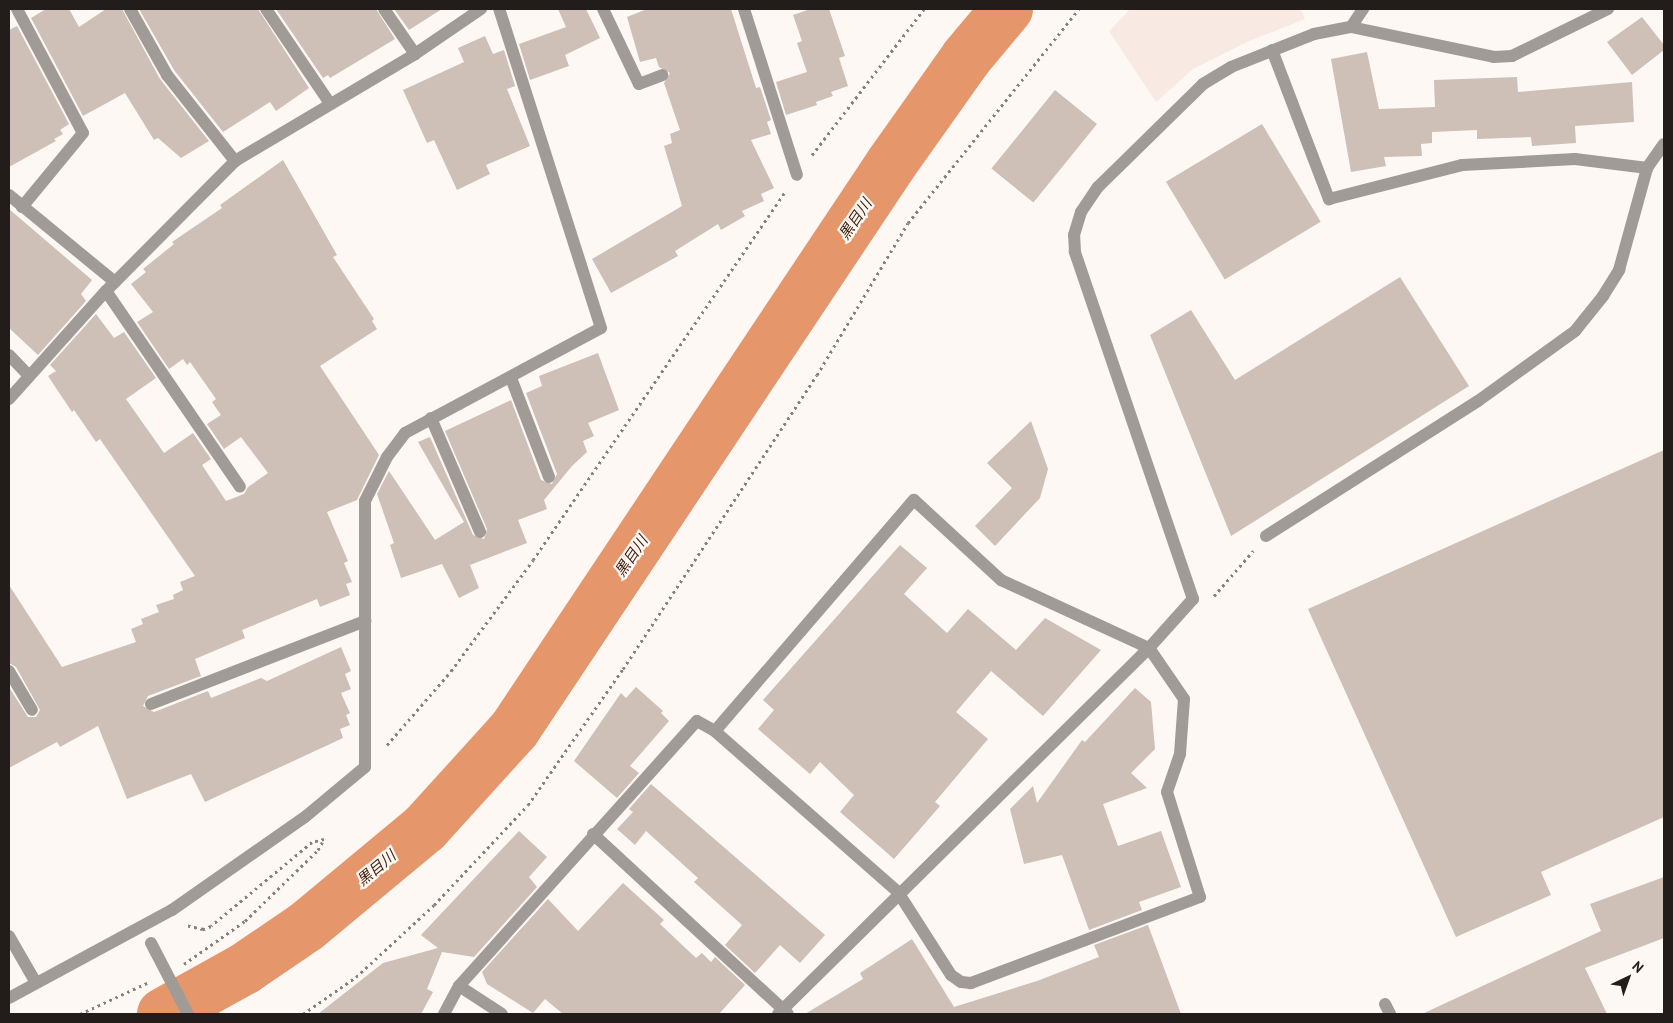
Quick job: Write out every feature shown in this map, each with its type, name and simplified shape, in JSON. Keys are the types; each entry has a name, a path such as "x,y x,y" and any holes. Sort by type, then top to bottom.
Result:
{"street":[{"path":"17,9 83,133 22,207"},
{"path":"130,9 167,75 235,161"},
{"path":"266,9 329,102"},
{"path":"384,9 415,54"},
{"path":"9,399 111,287 235,161 329,102 415,54 481,9"},
{"path":"9,998 172,910 304,817 365,767 365,501 387,457 404,432 511,378 601,328 499,9"},
{"path":"603,9 639,84 662,75"},
{"path":"744,9 797,174"},
{"path":"1351,26 1363,9"},
{"path":"594,834 783,1012 898,892 1149,648 1193,599 1075,252 1074,235 1081,212 1098,187 1179,104 1231,67 1314,34 1351,26 1494,57 1512,56 1592,12 1608,9"},
{"path":"1272,50 1329,199 1462,165 1575,159 1647,168"},
{"path":"1266,536 1478,401 1575,331 1603,296 1619,270 1647,168 1664,144"},
{"path":"9,195 111,287 240,487"},
{"path":"9,355 30,376"},
{"path":"511,378 549,477"},
{"path":"431,418 480,532"},
{"path":"444,1014 459,986 697,721 716,732 898,892 951,975 971,983 1200,897 1167,792 1180,754 1184,699 1149,648 1001,580 914,500 716,732"},
{"path":"151,704 364,621"},
{"path":"9,671 32,710"},
{"path":"142,927 188,1014"},
{"path":"9,936 36,983"},
{"path":"459,986 502,1014"}],"path":[{"path":"365,767 451,671 533,560 797,174 924,9"},
{"path":"303,1014 356,977 434,905 528,805 623,669 785,423 908,223 1079,9"},
{"path":"1193,599 1211,606 1212,598 1266,536"},
{"path":"172,910 189,928 204,930 312,842 324,839 318,850 245,922 174,969"},
{"path":"80,1014 157,978"}],"shaded area":[{"path":"1130,9 1301,9 1305,19 1247,42 1193,69 1156,102 1109,31"}],"building":[{"path":"46,9 69,9 79,27 106,9 122,9 160,79 209,141 181,158 158,138 154,140 125,93 83,116 31,18"},
{"path":"139,9 258,9 309,88 276,111 270,102 223,132 174,70"},
{"path":"276,9 376,9 395,39 330,78 328,75 323,78"},
{"path":"394,9 442,9 409,30"},
{"path":"558,9 586,9 600,38 565,55 569,66 530,80 519,44 566,27"},
{"path":"647,9 731,9 756,88 760,87 771,120 767,122 771,134 751,140 774,188 761,194 764,201 742,211 745,216 721,230 718,224 675,251 678,256 611,293 592,259 682,206 664,146 672,143 670,134 680,130 664,83 670,73 659,67 656,58 640,62 627,17"},
{"path":"810,9 829,9 845,56 839,58 848,86 831,92 833,96 816,102 817,105 786,115 776,82 807,72 797,43 802,41 793,15"},
{"path":"1642,17 1664,45 1664,50 1632,75 1607,42"},
{"path":"17,26 69,124 60,130 63,134 54,139 56,141 9,167 9,30"},
{"path":"485,36 493,54 504,50 515,86 507,89 530,146 486,165 490,174 457,190 434,140 427,143 403,90 464,62 458,48"},
{"path":"1367,52 1379,109 1435,107 1434,80 1517,77 1518,92 1632,82 1634,122 1575,126 1576,143 1532,146 1531,137 1477,139 1477,130 1432,132 1432,143 1421,144 1422,156 1384,157 1386,166 1351,172 1331,59"},
{"path":"1055,90 1097,124 1033,202 991,168"},
{"path":"1262,124 1321,222 1225,279 1166,182"},
{"path":"283,160 337,255 333,257 374,319 372,321 377,329 320,366 379,455 357,500 327,512 348,561 344,563 352,582 346,584 350,595 320,607 317,599 242,630 245,638 195,659 201,676 148,696 143,706 154,712 208,691 211,698 261,678 267,681 341,647 351,671 345,674 351,689 341,693 350,713 346,715 350,725 340,729 343,738 205,802 191,774 127,799 98,726 60,747 57,742 9,768 9,687 28,717 36,717 40,710 16,667 9,663 9,585 62,667 136,642 131,629 143,624 141,619 159,612 156,605 174,599 173,595 183,590 180,582 195,576 100,439 96,442 74,410 72,412 48,376 56,371 50,365 96,314 114,338 124,332 156,378 126,399 164,453 193,433 211,459 202,465 226,501 244,494 248,487 268,473 241,437 224,449 207,424 221,415 212,402 216,399 190,362 187,365 183,359 169,369 137,322 153,312 131,284 146,272 143,269 174,244 172,242 222,208 220,205"},
{"path":"9,209 92,280 81,294 86,301 38,355 9,328"},
{"path":"1400,277 1469,386 1231,536 1150,335 1191,310 1235,380"},
{"path":"598,353 619,410 588,423 594,436 583,441 587,452 572,466 544,500 547,509 518,520 527,543 470,565 479,588 459,598 442,564 401,578 390,545 394,543 377,494 389,471 435,540 464,522 418,442 430,437 473,535 484,539 487,529 445,431 511,400 541,480 552,484 557,474 526,393 542,386 539,376"},
{"path":"1031,421 1048,469 1040,498 995,546 975,526 1012,488 987,463"},
{"path":"1664,450 1664,817 1541,872 1551,895 1456,937 1308,609"},
{"path":"900,545 927,568 904,594 947,633 968,609 1016,650 1045,618 1101,650 1043,716 991,671 956,712 988,739 935,802 940,806 894,859 840,812 854,795 820,762 810,774 758,729 774,710 763,700"},
{"path":"636,687 663,711 661,713 669,721 630,766 639,773 617,798 574,761 621,693 626,698"},
{"path":"1135,688 1151,702 1155,749 1131,773 1147,788 1103,804 1118,846 1161,831 1181,887 1139,902 1142,910 1089,930 1062,855 1024,864 1010,809 1033,786 1037,803 1082,740 1085,742"},
{"path":"651,784 825,935 800,963 780,945 755,973 725,945 742,925 694,882 698,878 646,831 635,845 617,829 633,812 629,809"},
{"path":"519,831 547,857 529,877 537,887 474,957 442,952 427,989 433,992 421,1014 318,1014 383,963 438,948 421,935"},
{"path":"1664,877 1664,938 1585,968 1607,1014 1422,1014 1601,931 1590,904"},
{"path":"623,883 664,920 660,924 696,958 702,953 711,962 715,957 745,985 719,1014 563,1014 545,999 533,1013 487,984 482,972 548,899 578,931"},
{"path":"1148,925 1181,1014 805,1014 863,979 860,973 912,939 954,1007 1037,981 1099,957 1094,945"}],"waterway":[{"name":"黒目川","path":"163,1014 244,969 307,926 425,828 514,730 891,164 966,58 1007,9"}]}
